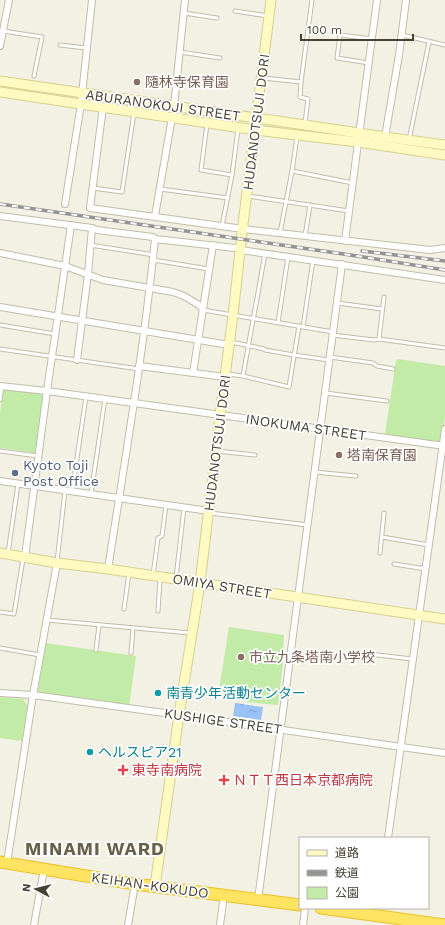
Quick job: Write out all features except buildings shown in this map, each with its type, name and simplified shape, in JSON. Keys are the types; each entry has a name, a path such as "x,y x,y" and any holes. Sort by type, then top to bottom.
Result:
{"highway":[{"name":"KEIHAN-KOKUDO","path":"4,863 135,884 299,905"},
{"path":"335,909 378,912 401,922 445,925"}],"street":[{"path":"0,46 9,0"},
{"path":"65,204 81,104 92,0"},
{"path":"174,106 185,0"},
{"name":"HUDANOTSUJI DORI","path":"155,886 179,715 200,583 215,451 241,250 242,229 262,77 270,0"},
{"path":"345,241 376,0"},
{"path":"385,137 402,35 406,0"},
{"name":"ABURANOKOJI STREET","path":"0,81 305,125 359,138 445,155"},
{"name":"ABURANOKOJI STREET","path":"0,92 238,128 298,135 359,138 385,137 445,145"},
{"path":"102,107 90,208 242,229 345,241 430,250 445,248"},
{"path":"155,216 172,117"},
{"path":"0,216 153,237 155,239 235,248 265,254 445,280"},
{"path":"24,557 55,334 72,225"},
{"path":"77,360 88,274 92,228"},
{"path":"108,569 139,368 155,239"},
{"path":"193,373 213,245"},
{"path":"0,253 65,266 104,280 173,292 184,296 199,305 203,310"},
{"path":"258,900 342,264"},
{"path":"0,307 229,344"},
{"path":"139,368 225,375"},
{"path":"1,386 47,391"},
{"name":"INOKUMA STREET","path":"47,391 444,446"},
{"path":"388,837 444,446 445,429"},
{"path":"0,481 208,512"},
{"name":"OMIYA STREET","path":"4,554 445,619"},
{"path":"4,863 57,563"},
{"name":"KUSHIGE STREET","path":"0,693 33,695 445,753"},
{"path":"34,925 44,869"},
{"path":"128,925 135,884"},
{"path":"220,925 224,895"},
{"path":"303,925 305,909"}],"lane":[{"path":"305,125 308,98 300,97 312,0"},
{"path":"235,11 269,16"},
{"path":"184,13 217,18"},
{"path":"3,31 42,37 34,76"},
{"path":"369,63 337,58 340,35 372,39"},
{"path":"402,35 445,45"},
{"path":"409,140 429,42"},
{"path":"60,45 87,48"},
{"path":"180,52 220,58"},
{"path":"262,77 301,82"},
{"path":"92,188 122,192 134,112"},
{"path":"207,123 201,170 232,175"},
{"path":"222,226 232,175 238,128"},
{"path":"280,233 298,135"},
{"path":"292,171 353,183"},
{"path":"160,188 228,198"},
{"path":"247,195 349,211"},
{"path":"305,236 310,205"},
{"path":"90,245 209,269"},
{"path":"244,376 265,254"},
{"path":"278,322 288,257"},
{"path":"225,375 244,376 289,387 313,260"},
{"path":"379,338 384,297"},
{"path":"337,303 382,309"},
{"path":"203,310 374,340 379,338 445,348"},
{"path":"0,325 55,334"},
{"path":"229,344 294,355 373,363 377,366 393,369"},
{"path":"0,349 139,368"},
{"path":"0,400 1,386"},
{"path":"325,393 387,401"},
{"path":"57,563 68,491 86,397"},
{"path":"91,494 105,399"},
{"path":"0,451 39,456"},
{"path":"215,451 255,455"},
{"path":"314,472 356,476"},
{"path":"4,554 18,484"},
{"path":"158,611 158,538 162,536 166,505"},
{"path":"176,579 184,508"},
{"path":"208,512 308,525"},
{"path":"380,553 384,514"},
{"path":"382,537 429,544"},
{"path":"0,612 14,614 24,557"},
{"path":"394,564 426,569"},
{"path":"124,609 129,572"},
{"path":"46,620 192,634"},
{"path":"96,650 99,625"},
{"path":"131,653 133,628"},
{"path":"0,648 40,655"},
{"path":"369,654 413,659"}],"green space":[{"path":"398,359 445,366 445,416 442,439 438,442 385,434 396,360"},
{"path":"3,389 41,394 44,398 36,453 0,448 0,413"},
{"path":"229,627 284,635 284,655 278,705 247,702 247,699 232,697 231,693 221,692 219,690"},
{"path":"46,643 136,656 129,707 40,693 38,690"},
{"path":"0,697 23,699 28,706 22,741 0,738"}],"water":[{"path":"235,703 263,707 261,720 233,716"}],"railway":[{"path":"0,204 445,270"},
{"path":"362,251 445,261"}],"place":[{"name":"隨林寺保育園","path":"137,82"},
{"name":"塔南保育園","path":"339,455"},
{"name":"Kyoto Toji Post Office","path":"15,473"},
{"name":"市立九条塔南小学校","path":"241,657"},
{"name":"南青少年活動センター","path":"158,693"},
{"name":"ヘルスピア21","path":"90,752"},
{"name":"東寺南病院","path":"123,770"},
{"name":"ＮＴＴ西日本京都病院","path":"224,780"}],"district":[{"name":"MINAMI WARD","path":"95,848"}]}
